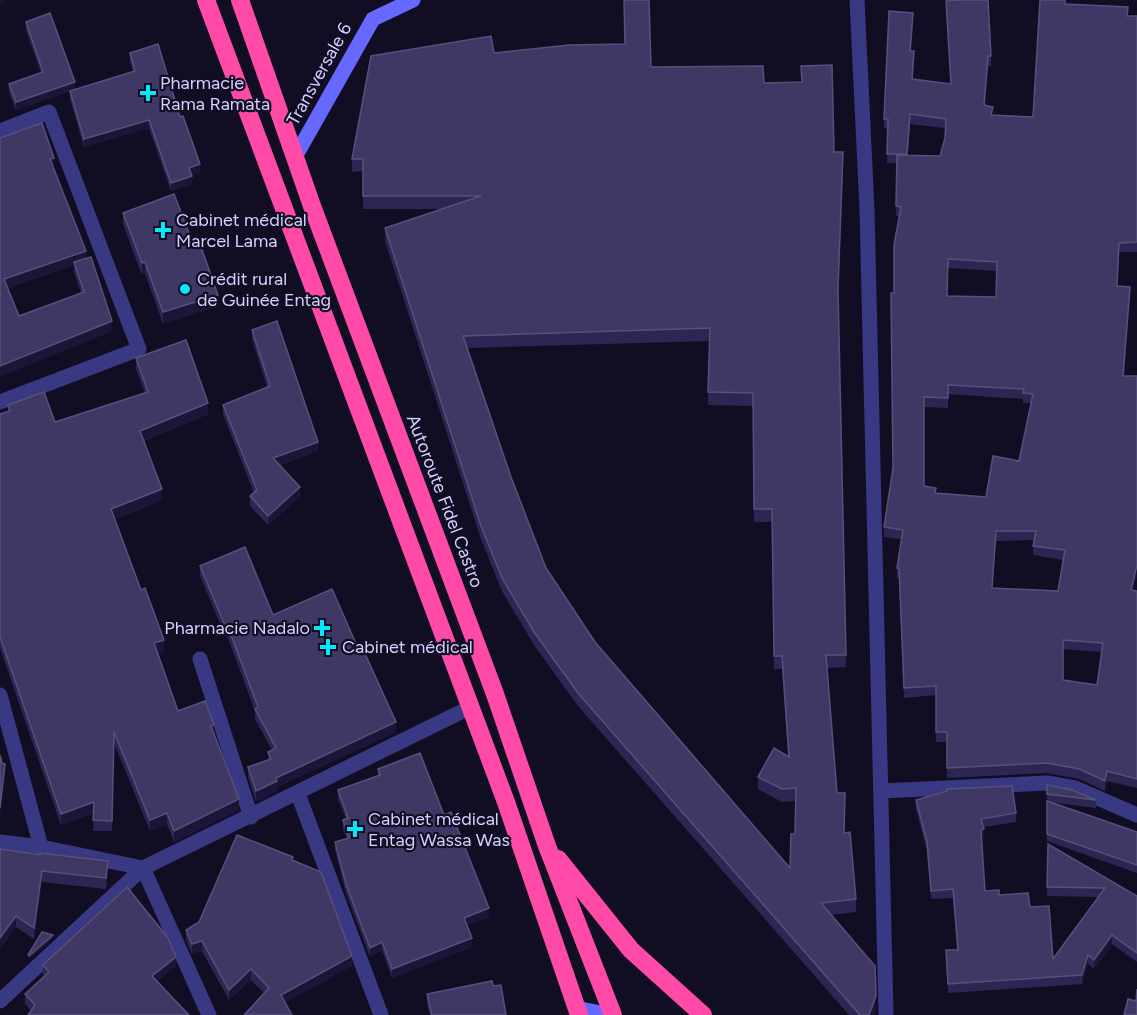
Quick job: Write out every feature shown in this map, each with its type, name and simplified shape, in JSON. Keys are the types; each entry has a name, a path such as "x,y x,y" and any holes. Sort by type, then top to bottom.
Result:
{"highway":[{"path":"206,0 506,802 578,1012"},
{"name":"Autoroute Fidel Castro","path":"240,0 295,157 495,694 547,846 612,1015"},
{"path":"547,846 631,950 703,1015"}],"main road":[{"name":"Transversale 6","path":"295,157 373,19 413,0"},
{"path":"578,1012 612,1015"}],"street":[{"path":"857,0 867,210 886,1015"},
{"path":"0,130 49,112 139,349 0,402"},
{"path":"200,659 251,816"},
{"path":"0,695 41,847"},
{"path":"0,1001 143,868 298,794 469,708"},
{"path":"881,791 1047,783 1075,788 1137,815"},
{"path":"298,794 381,1015"},
{"path":"0,842 41,847 143,868"},
{"path":"143,868 209,1015"}],"building":[{"path":"624,0 649,0 651,67 763,66 764,83 802,82 801,66 832,65 834,152 843,152 838,288 846,655 826,655 837,793 845,793 844,833 850,832 856,899 821,903 875,966 876,996 869,1015 860,1015 578,693 534,632 502,578 481,526 385,228 481,196 363,196 363,159 352,159 371,56 491,36 494,53 569,45 625,44","holes":["710,328 708,392 753,393 754,509 772,509 774,656 782,656 789,757 774,748 758,777 782,789 796,788 795,834 791,834 790,868 595,642 546,568 511,477 463,336"]},
{"path":"988,0 991,56 988,56 984,105 993,107 991,115 1033,117 1040,0 1065,0 1065,4 1128,7 1127,16 1137,16 1137,242 1119,243 1117,286 1130,287 1123,376 1137,376 1137,565 1131,590 1137,591 1137,779 1107,771 1105,781 1079,769 1047,763 947,768 947,732 936,732 936,686 904,688 899,568 897,568 903,530 884,527 893,468 891,293 894,293 894,245 901,207 896,206 897,155 940,156 945,138 946,119 910,114 907,154 887,154 888,119 884,119 889,11 913,13 910,51 914,51 912,79 951,84 946,1","holes":["948,259 997,262 996,297 947,296","948,385 1024,389 1023,393 1033,394 1019,461 993,456 986,497 935,493 936,488 924,486 924,397 948,398","996,531 1036,531 1033,546 1065,550 1058,591 992,588","1063,640 1103,643 1097,685 1063,680"]},
{"path":"50,13 75,82 16,102 9,84 43,72 26,22"},
{"path":"158,44 180,117 183,116 200,164 189,168 192,176 171,183 149,120 84,139 70,91 135,71 130,53"},
{"path":"42,123 54,158 50,159 86,251 4,279 19,316 84,292 74,262 91,257 112,321 0,366 0,138"},
{"path":"174,194 194,246 200,244 218,295 163,312 145,262 142,263 123,213"},
{"path":"277,321 318,442 273,458 300,487 268,516 250,496 257,490 223,405 270,386 252,330"},
{"path":"186,340 208,403 140,431 162,489 111,509 141,590 145,588 164,640 154,643 178,711 205,701 214,725 211,726 239,799 174,831 167,813 150,820 114,732 112,821 93,820 94,802 61,814 0,637 0,414 10,411 8,405 44,392 55,422 148,392 136,358"},
{"path":"245,547 273,615 332,589 357,646 361,645 396,722 276,778 277,781 256,791 248,767 271,759 268,752 276,748 255,709 258,707 228,627 226,628 200,566"},
{"path":"420,753 444,815 451,812 489,908 464,918 472,938 392,969 382,942 370,948 346,884 335,842 349,838 343,820 348,818 338,790 380,775 378,769"},
{"path":"0,755 2,763 5,764 0,808"},
{"path":"1047,785 1072,790 1096,800 1047,794"},
{"path":"1012,786 1016,813 981,819 984,829 981,830 985,891 999,890 999,895 1028,893 1030,907 1049,906 1053,959 1105,888 1047,887 1048,844 1137,896 1137,953 1112,935 1094,960 1088,955 1082,975 948,984 946,950 958,950 953,889 931,891 927,842 916,800 947,791 947,789"},
{"path":"1047,801 1137,832 1137,865 1047,834"},
{"path":"237,835 293,857 292,860 321,872 352,956 281,995 292,1015 244,1015 269,988 251,969 229,990 202,941 192,944 186,930 199,922"},
{"path":"0,849 108,861 106,878 42,871 34,928 16,916 0,938"},
{"path":"127,887 168,938 176,957 152,976 189,1015 28,1015 35,1005 25,994 49,972 43,965"},
{"path":"42,932 53,935 29,956 28,955"},
{"path":"492,981 493,986 501,985 506,1015 432,1015 427,994"},
{"path":"1137,989 1137,1015 1124,1015 1128,999 1136,1001"}],"place":[{"name":"Pharmacie Rama Ramata","path":"148,93"},
{"name":"Cabinet médical Marcel Lama","path":"163,230"},
{"name":"Crédit rural de Guinée Entag","path":"185,289"},
{"name":"Pharmacie Nadalo","path":"322,628"},
{"name":"Cabinet médical","path":"328,647"},
{"name":"Cabinet médical Entag Wassa Was","path":"355,829"}]}
